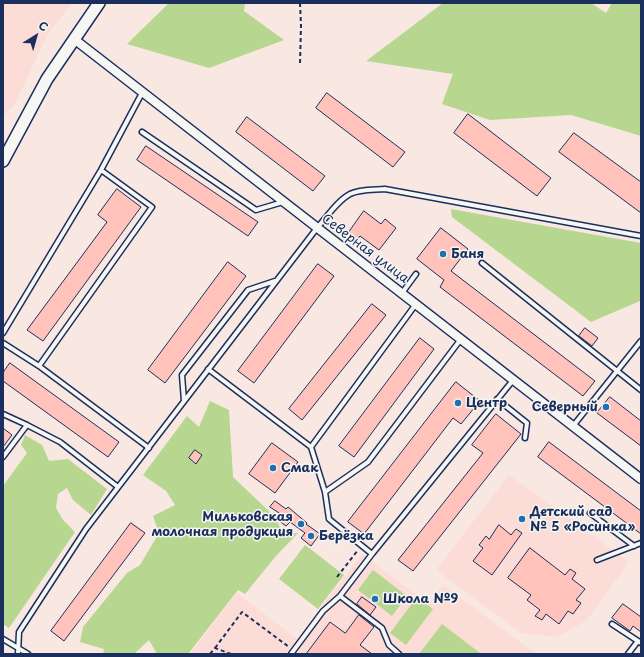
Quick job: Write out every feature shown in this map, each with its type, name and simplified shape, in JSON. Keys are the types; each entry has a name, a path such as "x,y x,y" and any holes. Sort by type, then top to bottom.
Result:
{"street":[{"path":"3,161 47,79 99,3"},
{"name":"Северная улица","path":"74,39 641,479"}],"lane":[{"path":"3,333 101,170 142,93"},
{"path":"142,132 256,210 283,202"},
{"path":"38,366 152,207 101,170"},
{"path":"19,652 19,632 86,529 317,228 341,200 351,193 385,189 641,236"},
{"path":"482,263 641,390"},
{"path":"402,293 416,274"},
{"path":"184,402 182,375 248,290 276,281"},
{"path":"311,447 416,304"},
{"path":"325,492 368,462 461,339"},
{"path":"573,426 641,341"},
{"path":"3,343 38,366 148,448"},
{"path":"208,369 311,447 325,492 329,519 372,554"},
{"path":"292,652 323,611 340,596 372,554 514,379"},
{"path":"497,400 527,423 524,438"},
{"path":"3,414 60,442 118,487"},
{"path":"3,457 26,425"},
{"path":"590,513 634,546"},
{"path":"598,560 641,543"},
{"path":"340,596 382,628 389,646 399,654"},
{"path":"612,624 640,642 628,654"},
{"path":"3,639 19,652 28,654"}],"path":[{"path":"300,3 300,64"},
{"path":"337,577 362,546"},
{"path":"210,654 242,612 292,652"},
{"path":"215,648 231,654"}],"shaded area":[{"path":"3,3 72,3 48,34 14,105 3,116"},
{"name":"Детский сад № 5 «Росинка»","path":"509,475 629,562 587,620 557,637 521,633 436,570"},
{"name":"Школа №9","path":"362,554 429,604 443,585 536,654 190,654 237,593 297,639"}],"green space":[{"path":"169,3 245,3 244,11 284,40 209,68 127,44"},
{"path":"443,3 591,3 606,13 612,3 641,3 641,136 571,115 490,120 442,104 453,74 366,61"},
{"path":"451,209 641,243 640,301 591,322 452,217"},
{"path":"210,401 229,410 233,477 275,517 283,534 298,533 276,556 245,594 238,590 188,654 157,654 149,640 134,654 103,654 104,649 80,642 83,627 127,573 140,565 159,533 153,516 175,505 166,491 143,475 187,416 199,427"},
{"path":"25,435 42,445 49,461 68,459 107,489 91,515 73,500 67,488 58,494 56,508 63,520 75,532 9,628 3,624 3,486 27,453 21,445"},
{"path":"305,545 344,575 318,609 279,579"},
{"path":"373,570 407,596 392,616 358,590"},
{"path":"417,597 433,609 406,645 390,633"},
{"path":"442,624 480,653 480,654 419,654"}],"building":[{"path":"327,93 405,152 393,167 316,108"},
{"path":"468,114 551,178 537,196 454,133"},
{"path":"247,117 325,176 313,191 236,132"},
{"path":"574,133 641,182 641,213 559,152"},
{"path":"146,146 258,222 248,236 137,160"},
{"path":"117,189 141,207 43,341 27,330 107,222 98,215"},
{"path":"364,211 381,224 385,219 396,228 379,250 360,236 355,242 347,235"},
{"path":"441,228 468,249 451,271 595,381 583,396 440,287 444,280 417,259"},
{"path":"228,262 246,276 165,383 148,370"},
{"path":"318,264 334,276 254,383 238,371"},
{"path":"372,304 386,315 302,420 289,409"},
{"path":"585,328 598,338 592,346 579,336"},
{"path":"420,338 434,349 354,457 339,446"},
{"path":"10,363 119,442 108,457 3,381 3,373"},
{"path":"456,382 480,401 461,424 453,418 364,534 348,522"},
{"path":"610,397 641,421 641,446 597,413"},
{"path":"496,414 521,434 413,571 398,560 483,453 472,445"},
{"path":"3,428 12,435 3,447"},
{"path":"549,442 641,511 641,534 538,457"},
{"name":"Смак","path":"272,443 298,462 275,493 249,474"},
{"path":"195,450 202,455 196,464 189,458"},
{"path":"275,501 286,509 288,507 307,523 306,524 320,534 311,546 301,538 305,533 290,522 286,526 278,520 282,515 270,507"},
{"path":"131,523 145,533 64,641 51,631"},
{"path":"499,525 511,535 516,529 522,533 492,575 473,561 483,548 479,545 486,536 489,539"},
{"path":"530,548 565,575 570,569 576,573 572,579 585,589 576,600 581,603 573,614 568,611 559,624 546,614 542,620 535,616 540,610 527,600 531,595 508,578"},
{"path":"362,597 376,607 370,615 357,604"},
{"path":"623,604 641,617 641,632 633,626 630,631 612,618"},
{"path":"359,615 374,627 360,645 372,654 306,654 330,622 345,633"}],"place":[{"name":"Баня","path":"443,254"},
{"name":"Центр","path":"458,403"},
{"name":"Северный","path":"606,407"},
{"name":"Смак","path":"273,468"},
{"name":"Детский сад № 5 «Росинка»","path":"522,519"},
{"name":"Мильковская молочная продукция","path":"301,524"},
{"name":"Берёзка","path":"311,536"},
{"name":"Школа №9","path":"375,599"}]}
